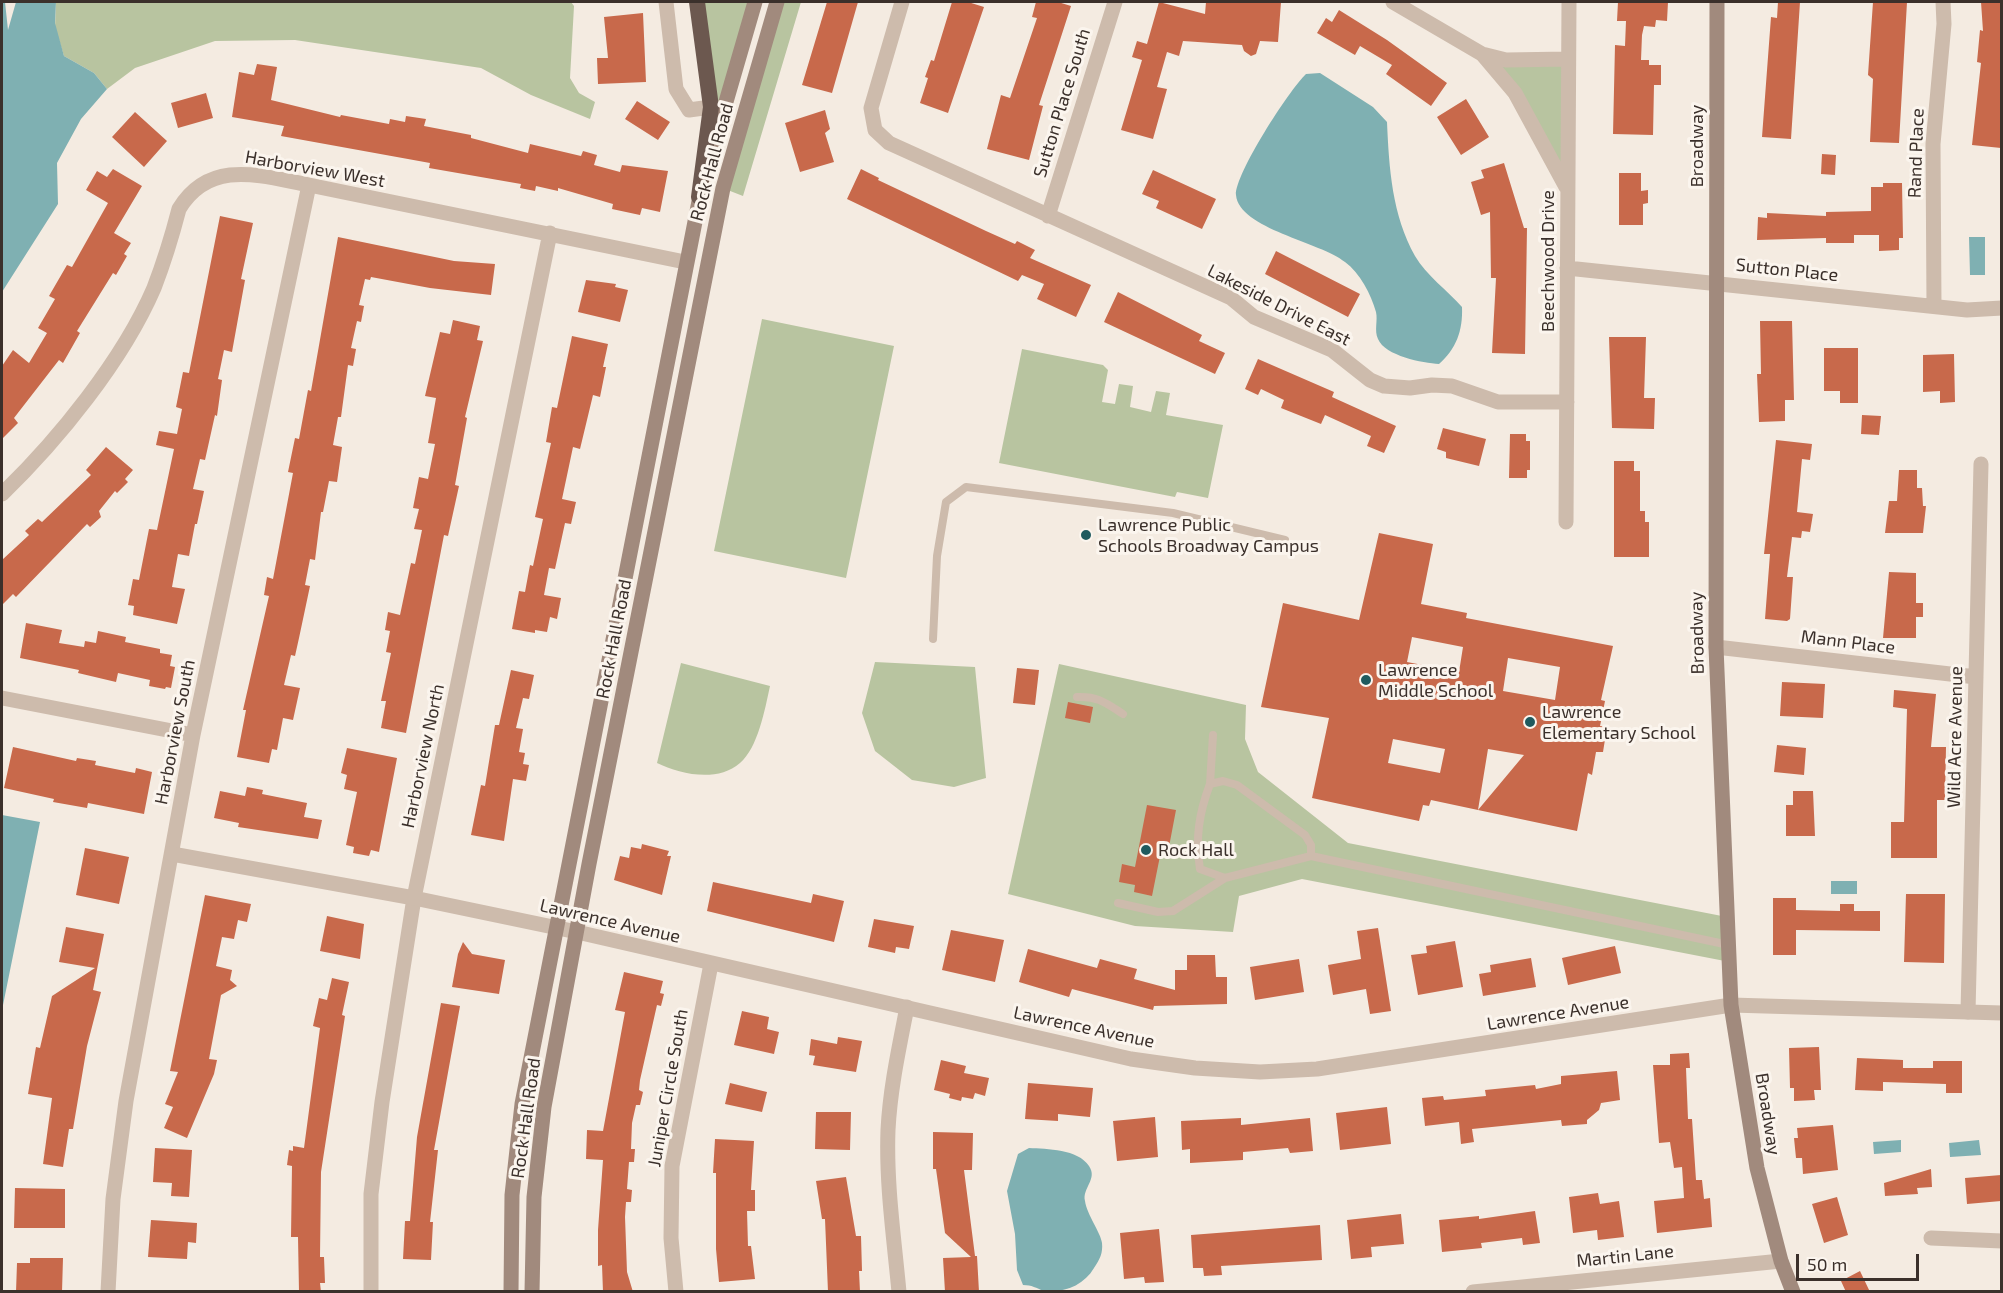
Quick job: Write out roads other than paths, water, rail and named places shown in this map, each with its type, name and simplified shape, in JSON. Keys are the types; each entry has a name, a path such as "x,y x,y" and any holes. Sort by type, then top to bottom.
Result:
{"highway":[{"path":"697,2 711,107 699,196"}],"main road":[{"name":"Rock Hall Road","path":"511,1292 512,1195 522,1104 685,262 699,196 755,2"},
{"name":"Rock Hall Road","path":"532,1292 534,1197 544,1107 577,932 723,188 777,2"},
{"name":"Broadway","path":"1717,2 1716,647 1731,1005 1756,1168 1781,1261 1793,1292"},
{"path":"633,531 655,534"}],"street":[{"name":"Rock Hall Road","path":"666,2 676,89 689,110 711,107"},
{"name":"Lakeside Drive East","path":"902,2 871,108 876,130 889,143 1231,298 1254,317 1332,350 1370,380 1384,386 1410,388 1432,385 1452,386 1498,402 1567,402"},
{"name":"Sutton Place South","path":"1048,216 1114,2"},
{"path":"1393,2 1482,54 1506,60 1568,59"},
{"name":"Beechwood Drive","path":"1566,522 1569,2"},
{"name":"Rand Place","path":"1934,306 1933,144 1944,24 1943,2"},
{"path":"1482,54 1515,93 1568,190"},
{"name":"Harborview West","path":"2,494 59,433 94,388 133,327 153,289 179,209 186,197 197,187 226,174 249,174 309,185 685,262"},
{"name":"Harborview South","path":"108,1292 113,1199 126,1101 193,735 309,185"},
{"name":"Harborview North","path":"371,1292 371,1194 414,898 550,233"},
{"name":"Sutton Place","path":"1567,268 1967,310 2001,308"},
{"name":"Wild Acre Avenue","path":"1968,1012 1981,464"},
{"name":"Mann Place","path":"1716,647 1976,677"},
{"path":"2,698 193,735"},
{"name":"Lawrence Avenue","path":"172,854 414,898 577,932 1131,1059 1195,1068 1260,1072 1357,1065 1731,1005 2001,1013"},
{"name":"Juniper Circle South","path":"676,1292 672,1238 672,1166 711,964"},
{"path":"899,1292 889,1179 888,1131 894,1073 907,1007"},
{"path":"1931,1238 2001,1241"},
{"name":"Martin Lane","path":"1473,1292 1781,1261"}],"lane":[{"path":"933,639 937,556 946,502 966,487 1173,513 1286,540"},
{"path":"1077,697 1092,696 1101,699 1123,714"},
{"path":"1213,735 1210,784 1203,803 1197,849 1200,869 1226,878"},
{"path":"1210,784 1223,781 1237,785 1305,835 1311,845 1311,856"},
{"path":"1118,903 1158,912 1173,911 1226,878 1311,856 1729,945"}],"water":[{"path":"2,2 5,2 8,30 16,2 56,2 55,23 64,56 94,73 107,89 81,119 57,163 58,204 2,292"},
{"path":"1320,73 1373,107 1387,122 1393,191 1407,240 1425,270 1462,307 1460,332 1454,346 1439,364 1405,358 1388,350 1377,336 1376,315 1371,298 1360,278 1350,267 1334,255 1265,226 1241,207 1236,195 1238,184 1253,152 1288,97 1306,74"},
{"path":"1969,237 1985,237 1985,275 1970,275"},
{"path":"2,815 40,822 2,1010"},
{"path":"1831,881 1857,881 1857,894 1831,894"},
{"path":"1901,1140 1901,1152 1874,1154 1873,1142"},
{"path":"1979,1140 1981,1155 1950,1157 1949,1143"},
{"path":"1029,1148 1053,1150 1078,1156 1089,1166 1092,1175 1085,1201 1101,1239 1101,1253 1096,1265 1085,1279 1073,1287 1059,1291 1044,1291 1023,1285 1017,1270 1015,1234 1007,1191 1018,1154"}],"place":[{"name":"Lawrence Public Schools Broadway Campus","path":"1086,535"},
{"name":"Lawrence Middle School","path":"1366,680"},
{"name":"Lawrence Elementary School","path":"1530,722"},
{"name":"Rock Hall","path":"1146,850"}]}
